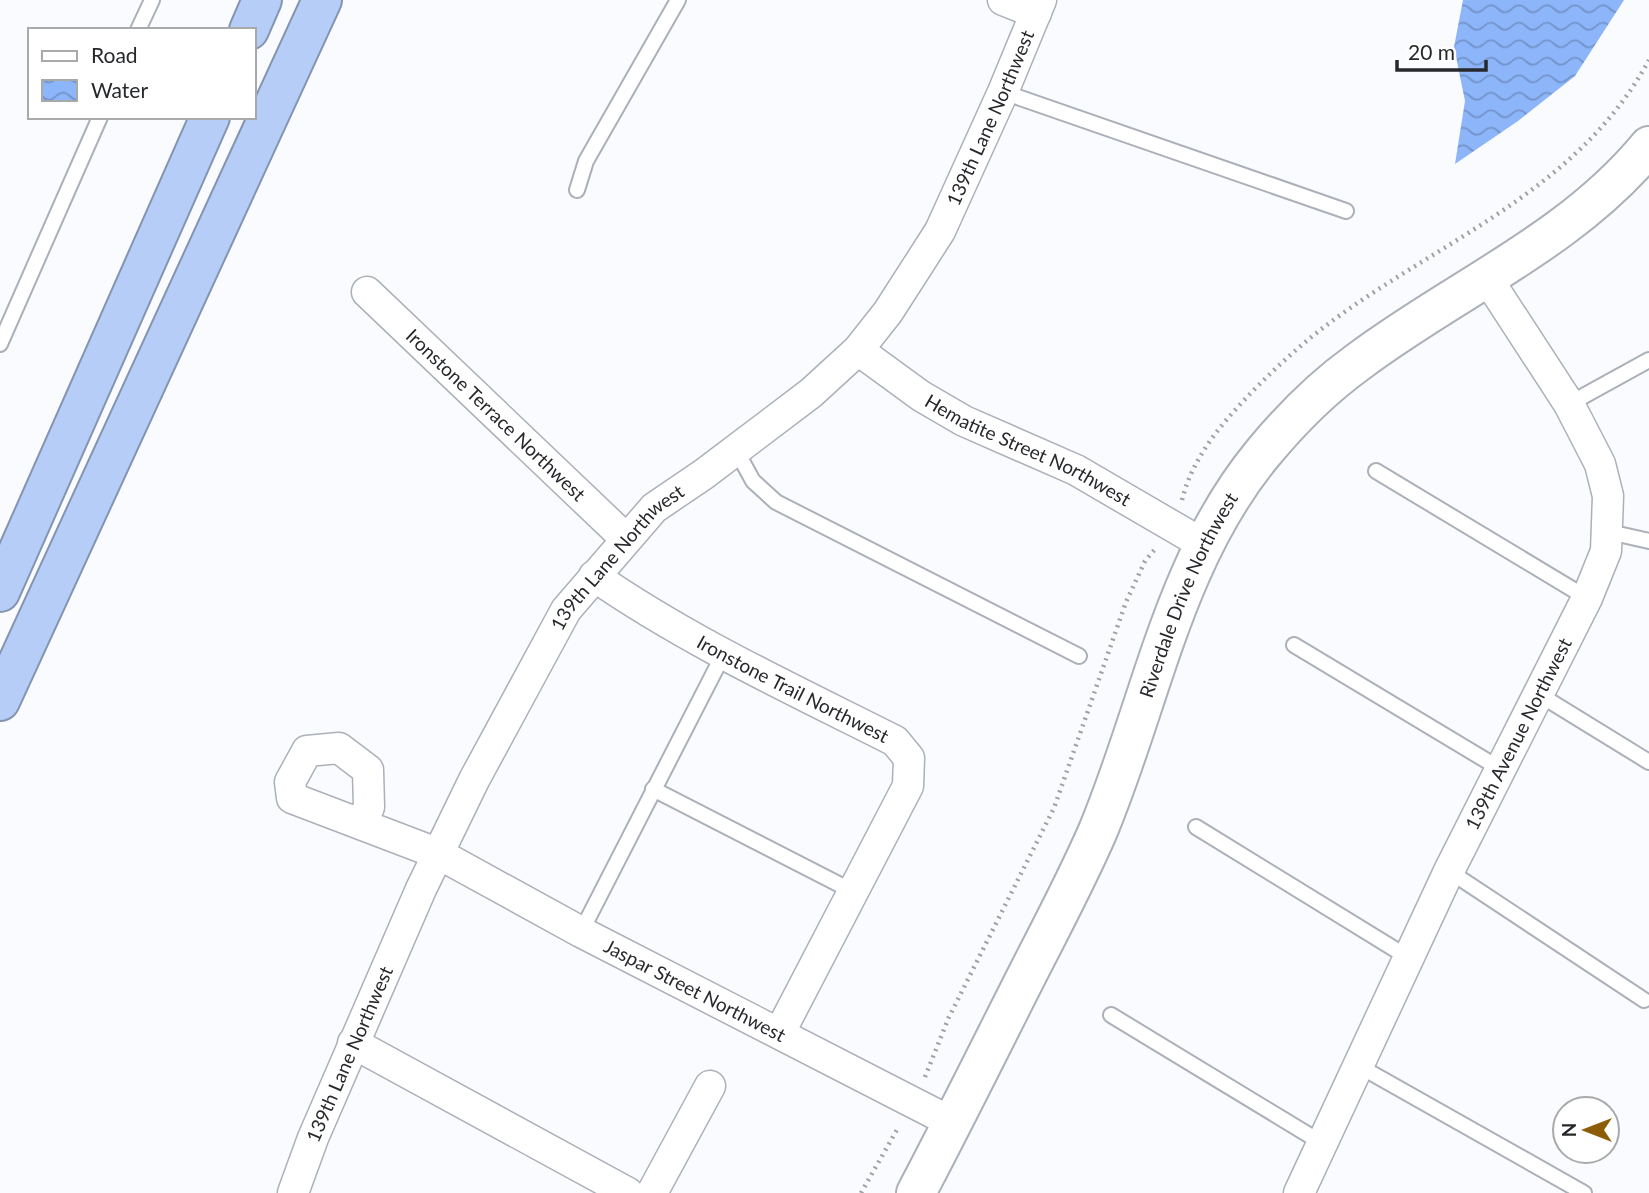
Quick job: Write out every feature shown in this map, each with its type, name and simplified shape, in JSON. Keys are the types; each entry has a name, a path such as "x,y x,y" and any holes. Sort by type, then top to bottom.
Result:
{"highway":[{"path":"249,28 262,0"},
{"path":"0,701 321,0"},
{"path":"0,592 209,119"}],"street":[{"path":"1003,0 1038,6"},
{"name":"139th Lane Northwest","path":"293,1193 354,1043 439,854 532,670 566,610 625,538 654,508 811,393 858,350 914,275 940,231 1003,92 1038,6"},
{"name":"Riverdale Drive Northwest","path":"916,1193 1097,833 1175,610 1203,544 1246,473 1295,416 1323,389 1393,337 1566,226 1604,193 1649,146"},
{"name":"139th Avenue Northwest","path":"1299,1193 1449,872 1540,695 1587,598 1606,551 1609,532 1608,496 1600,464 1569,404 1487,278"},
{"name":"Ironstone Terrace Northwest","path":"367,292 625,538"},
{"name":"Hematite Street Northwest","path":"858,350 920,396 964,421 1076,470 1203,544"},
{"name":"Ironstone Trail Northwest","path":"594,576 647,612 723,655 895,741 909,758 908,786 780,1032"},
{"name":"Jaspar Street Northwest","path":"361,824 439,854 581,932 953,1122"},
{"path":"354,1043 628,1193"},
{"path":"652,1193 710,1086"}],"lane":[{"path":"139,28 152,0"},
{"path":"577,190 586,162 678,0"},
{"path":"1003,92 1346,211"},
{"path":"0,344 99,119"},
{"path":"1569,404 1649,360"},
{"path":"736,450 753,481 776,502 1079,656"},
{"path":"1376,471 1587,598"},
{"path":"1609,532 1649,541"},
{"path":"1294,645 1502,770"},
{"path":"581,932 723,655"},
{"path":"1540,695 1649,762"},
{"path":"653,789 852,891"},
{"path":"1196,827 1409,958"},
{"path":"1449,872 1644,1000"},
{"path":"1111,1015 1322,1143"},
{"path":"1359,1066 1584,1193"}],"path":[{"path":"1181,505 1194,465 1229,416 1299,346 1346,310 1497,218 1533,191 1609,116 1649,60"},
{"path":"861,1193 913,1102 945,1026 1054,808 1126,602 1145,561 1158,544"}],"water":[{"path":"1463,0 1624,0 1575,76 1518,121 1455,164 1465,101 1454,47"}]}
